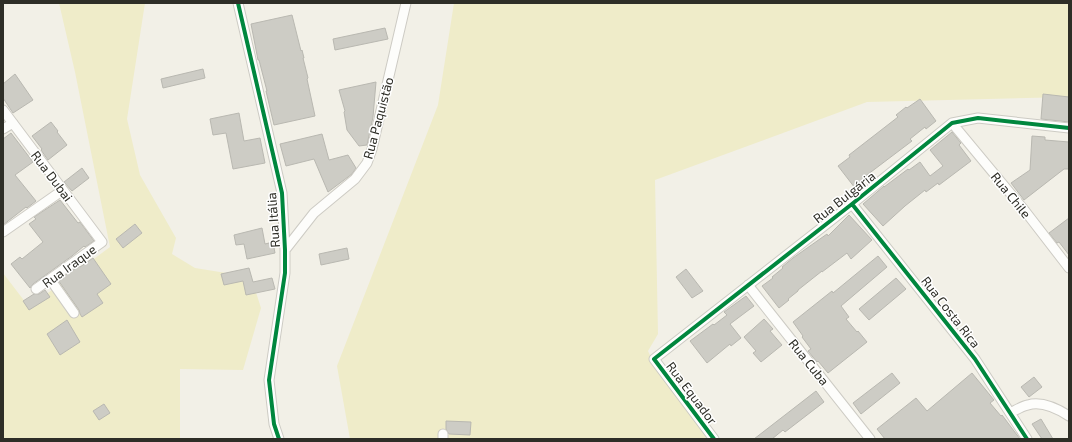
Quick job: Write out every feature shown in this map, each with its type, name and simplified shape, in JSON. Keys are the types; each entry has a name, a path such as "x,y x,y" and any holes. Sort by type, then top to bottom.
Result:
{"street":[{"name":"Rua Itália","path":"238,3 282,193 285,273 269,380 274,424 279,439"},
{"name":"Rua Paquistão","path":"285,250 314,213 355,179 367,163 372,149 406,3"},
{"name":"Rua Dubai","path":"3,110 102,242"},
{"name":"Rua Bulgária","path":"654,360 952,123 978,118 1069,128"},
{"path":"3,129 13,123"},
{"name":"Rua Chile","path":"952,123 1025,211 1069,268"},
{"path":"3,232 63,190"},
{"name":"Rua Costa Rica","path":"852,204 975,359 1027,439"},
{"name":"Rua Iraque","path":"36,290 102,242"},
{"path":"50,279 74,313"},
{"name":"Rua Cuba","path":"748,286 870,439"},
{"name":"Rua Equador","path":"654,360 714,439"},
{"path":"1010,413 1028,405 1040,404 1069,416"}],"shaded area":[{"path":"59,3 145,3 127,119 140,175 176,238 172,254 195,268 251,277 261,308 243,370 180,369 180,439 3,439 3,273 29,307 110,247 75,72"},
{"path":"454,3 1069,3 1069,97 867,102 655,180 658,334 648,351 655,366 708,439 350,439 337,366 438,105"}],"building":[{"path":"292,15 304,58 315,116 274,125 251,24"},
{"path":"385,28 388,39 335,50 333,39"},
{"path":"203,69 205,78 163,88 161,79"},
{"path":"15,74 33,100 13,113 3,98 3,84"},
{"path":"376,82 373,117 367,145 359,146 347,130 345,111 339,90"},
{"path":"1043,94 1069,97 1069,122 1041,119"},
{"path":"920,99 936,121 926,129 925,127 910,139 912,141 863,178 865,180 855,188 838,166 850,157 849,155 898,117 896,115"},
{"path":"239,113 244,141 260,138 265,163 233,169 226,133 213,135 210,119"},
{"path":"51,122 67,145 48,160 32,136"},
{"path":"952,132 961,143 959,145 971,161 939,185 938,183 926,192 925,190 883,226 863,204 884,186 920,162 930,176 943,166 930,150"},
{"path":"11,133 33,162 15,175 36,201 3,225 3,139"},
{"path":"322,134 329,160 348,155 356,168 352,174 328,192 314,159 286,166 280,144"},
{"path":"1032,136 1045,137 1045,140 1069,142 1069,169 1064,169 1024,200 1011,183 1030,170"},
{"path":"82,168 89,178 72,191 64,182"},
{"path":"60,200 78,223 80,222 94,241 85,247 84,246 33,284 30,288 11,264 20,257 22,259 43,242 29,224 36,219 34,217"},
{"path":"849,215 872,240 851,259 847,253 822,271 798,290 779,308 762,286 773,278 772,277 783,268 782,267 793,258 827,234 828,236"},
{"path":"1069,218 1069,255 1059,242 1057,243 1049,233"},
{"path":"135,224 142,233 123,248 116,239"},
{"path":"262,228 265,244 273,242 275,253 247,259 244,244 236,245 234,235"},
{"path":"347,248 349,259 321,265 319,254"},
{"path":"878,256 887,267 841,306 849,317 846,319 867,342 828,373 808,351 811,349 793,322 832,291 833,293"},
{"path":"93,258 111,284 97,294 103,303 82,317 79,310 58,280"},
{"path":"249,268 253,282 272,278 275,289 246,295 243,281 224,285 221,274"},
{"path":"686,269 703,291 692,298 676,277"},
{"path":"896,278 906,289 869,320 859,309"},
{"path":"45,290 50,297 29,310 23,301 34,294 39,294"},
{"path":"746,296 754,306 730,324 741,338 731,346 730,344 707,363 690,341 727,315 724,312"},
{"path":"764,319 773,329 770,331 782,345 761,362 753,353 756,351 744,337"},
{"path":"67,320 80,342 60,355 47,334"},
{"path":"892,373 900,383 861,414 853,403"},
{"path":"972,373 994,400 990,403 1001,416 1002,415 1020,439 885,439 877,429 916,398 927,411"},
{"path":"1034,377 1042,387 1029,397 1021,387"},
{"path":"816,391 824,402 785,432 783,430 772,439 754,439"},
{"path":"104,404 110,413 99,420 93,411"},
{"path":"1041,419 1053,439 1042,439 1032,424"},
{"path":"446,421 471,422 470,435 449,434 446,429"}],"cycle path":[{"path":"238,3 282,193 285,273 269,380 274,424 279,439"},
{"path":"714,439 654,359 852,204 952,123 978,118 1069,128"},
{"path":"852,204 975,359 1027,439"}]}
